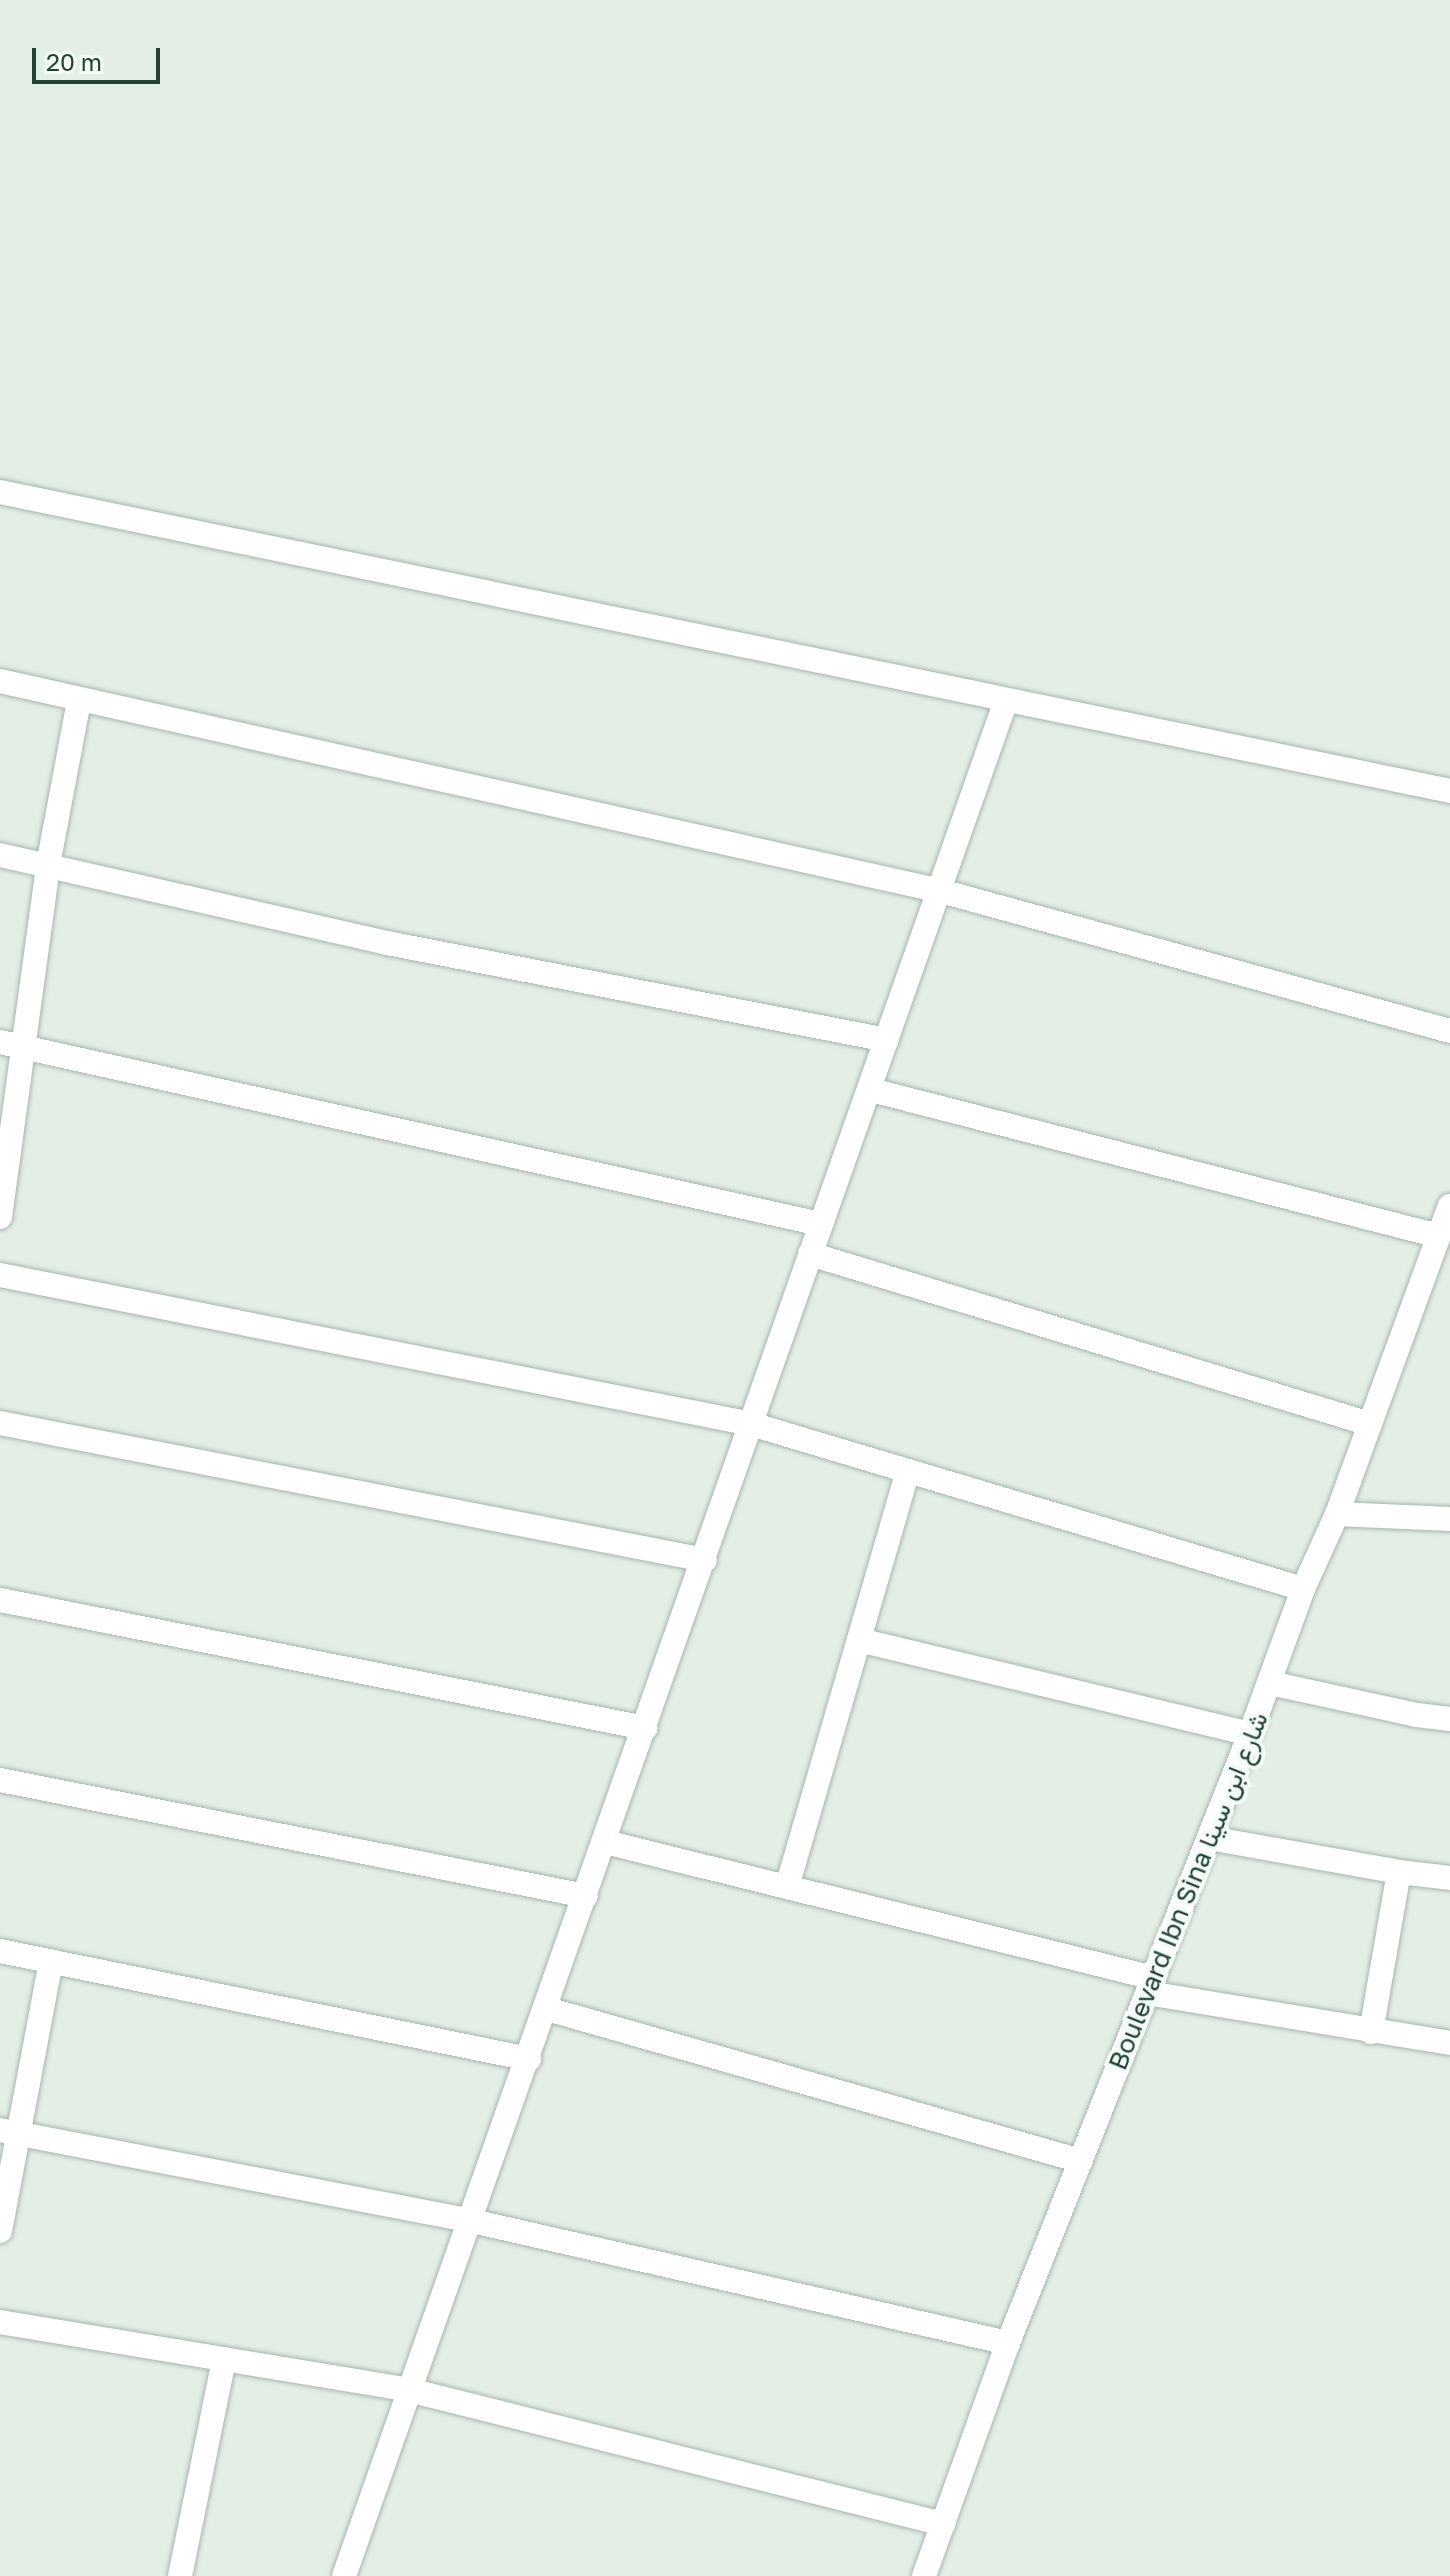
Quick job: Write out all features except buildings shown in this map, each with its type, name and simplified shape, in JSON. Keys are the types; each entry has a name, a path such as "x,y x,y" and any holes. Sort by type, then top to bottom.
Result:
{"street":[{"path":"0,492 1450,791"},
{"path":"0,681 941,891 1450,1031"},
{"path":"344,2576 547,2009 1006,700"},
{"path":"0,1217 48,865 79,701"},
{"path":"0,855 387,943 887,1040"},
{"path":"0,1042 820,1224"},
{"path":"871,1090 1439,1236"},
{"name":"Boulevard Ibn Sina شارع ابن سينا","path":"924,2576 1008,2343 1270,1683 1303,1589 1337,1514 1450,1206"},
{"path":"810,1254 1370,1424"},
{"path":"0,1275 751,1424 1303,1589"},
{"path":"0,1423 705,1560"},
{"path":"787,1887 908,1471"},
{"path":"1337,1514 1450,1519"},
{"path":"0,1600 645,1728"},
{"path":"859,1640 1250,1734"},
{"path":"1270,1683 1417,1715 1450,1719"},
{"path":"0,1780 586,1896"},
{"path":"1209,1838 1399,1872 1450,1878"},
{"path":"605,1842 787,1887 1151,1986 1371,2032 1450,2043"},
{"path":"1371,2032 1399,1872"},
{"path":"0,1951 529,2059"},
{"path":"0,2231 9,2131 51,1962"},
{"path":"547,2009 1081,2161"},
{"path":"9,2131 472,2221 1008,2343"},
{"path":"0,2322 409,2390 943,2524"},
{"path":"180,2576 224,2359"}]}
